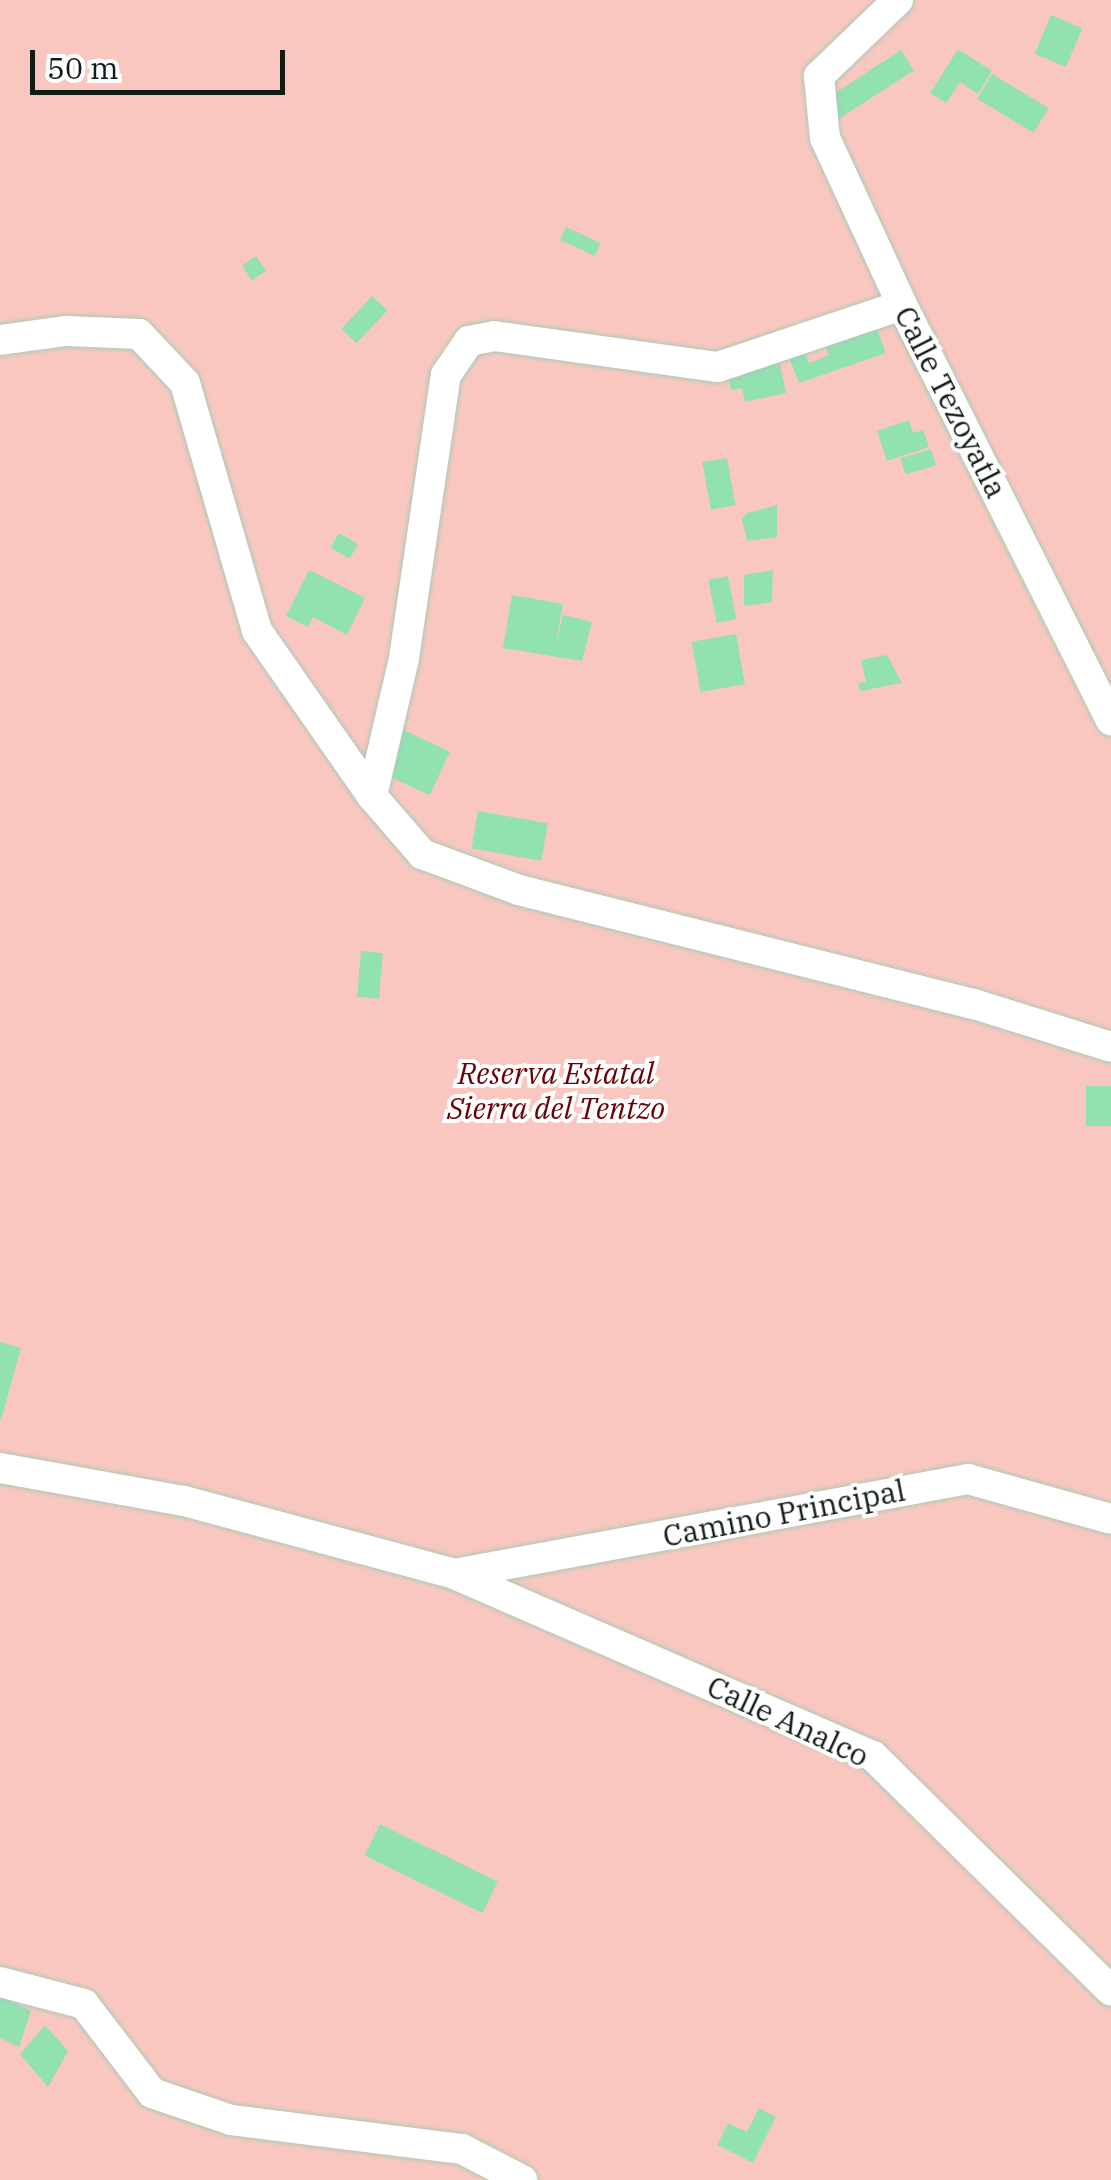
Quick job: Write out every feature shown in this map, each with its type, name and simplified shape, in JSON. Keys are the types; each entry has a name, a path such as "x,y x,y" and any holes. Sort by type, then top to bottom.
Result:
{"street":[{"name":"Calle Tezoyatla","path":"898,0 819,76 825,138 902,306 1111,720"},
{"path":"372,796 404,658 446,375 468,341 494,336 718,368 902,306"},
{"path":"0,340 66,331 139,334 185,382 257,631 372,796 422,854 519,890 974,1004 1111,1047"},
{"name":"Calle Analco","path":"0,1468 184,1501 454,1574 873,1756 1111,1990"},
{"name":"Camino Principal","path":"454,1574 968,1478 1111,1519"},
{"path":"0,1982 84,2004 152,2093 230,2120 462,2149 522,2180"}],"green space":[{"name":"Reserva Estatal Sierra del Tentzo","path":"0,0 1111,0 1111,2180 0,2180"}],"building":[{"path":"1051,15 1082,28 1066,67 1035,54"},
{"path":"958,49 992,71 978,94 960,82 946,103 930,93"},
{"path":"901,50 914,70 836,121 823,101"},
{"path":"992,74 1049,108 1034,133 977,99"},
{"path":"566,227 600,243 595,256 560,240"},
{"path":"256,256 266,271 252,280 242,266"},
{"path":"372,296 387,310 357,343 341,329"},
{"path":"877,329 886,353 799,383 788,355 804,350 809,363 829,355 826,347"},
{"path":"777,350 786,393 745,402 742,388 731,390 729,379 743,376 740,362"},
{"path":"909,420 913,433 923,430 929,447 887,461 877,431"},
{"path":"931,449 936,465 905,475 900,458"},
{"path":"727,458 735,505 711,510 702,462"},
{"path":"777,505 777,537 747,541 742,519 747,513"},
{"path":"339,533 358,544 350,559 330,548"},
{"path":"309,570 365,598 347,635 313,617 308,627 286,616"},
{"path":"773,570 772,602 744,606 744,575"},
{"path":"728,576 736,619 717,623 708,580"},
{"path":"512,595 563,604 555,648 563,615 592,622 582,661 503,648"},
{"path":"736,634 745,684 701,692 692,642"},
{"path":"887,655 902,683 860,691 858,683 866,682 861,660"},
{"path":"401,729 450,752 430,795 381,773"},
{"path":"478,811 548,823 541,861 471,848"},
{"path":"361,951 383,953 379,999 357,997"},
{"path":"1086,1086 1111,1086 1111,1126 1086,1126"},
{"path":"0,1342 21,1348 1,1420 0,1420"},
{"path":"380,1824 498,1881 482,1913 365,1855"},
{"path":"0,1996 31,2011 19,2047 0,2038"},
{"path":"45,2025 68,2051 48,2087 20,2054"},
{"path":"759,2108 776,2117 753,2163 717,2145 728,2123 747,2132"}]}
